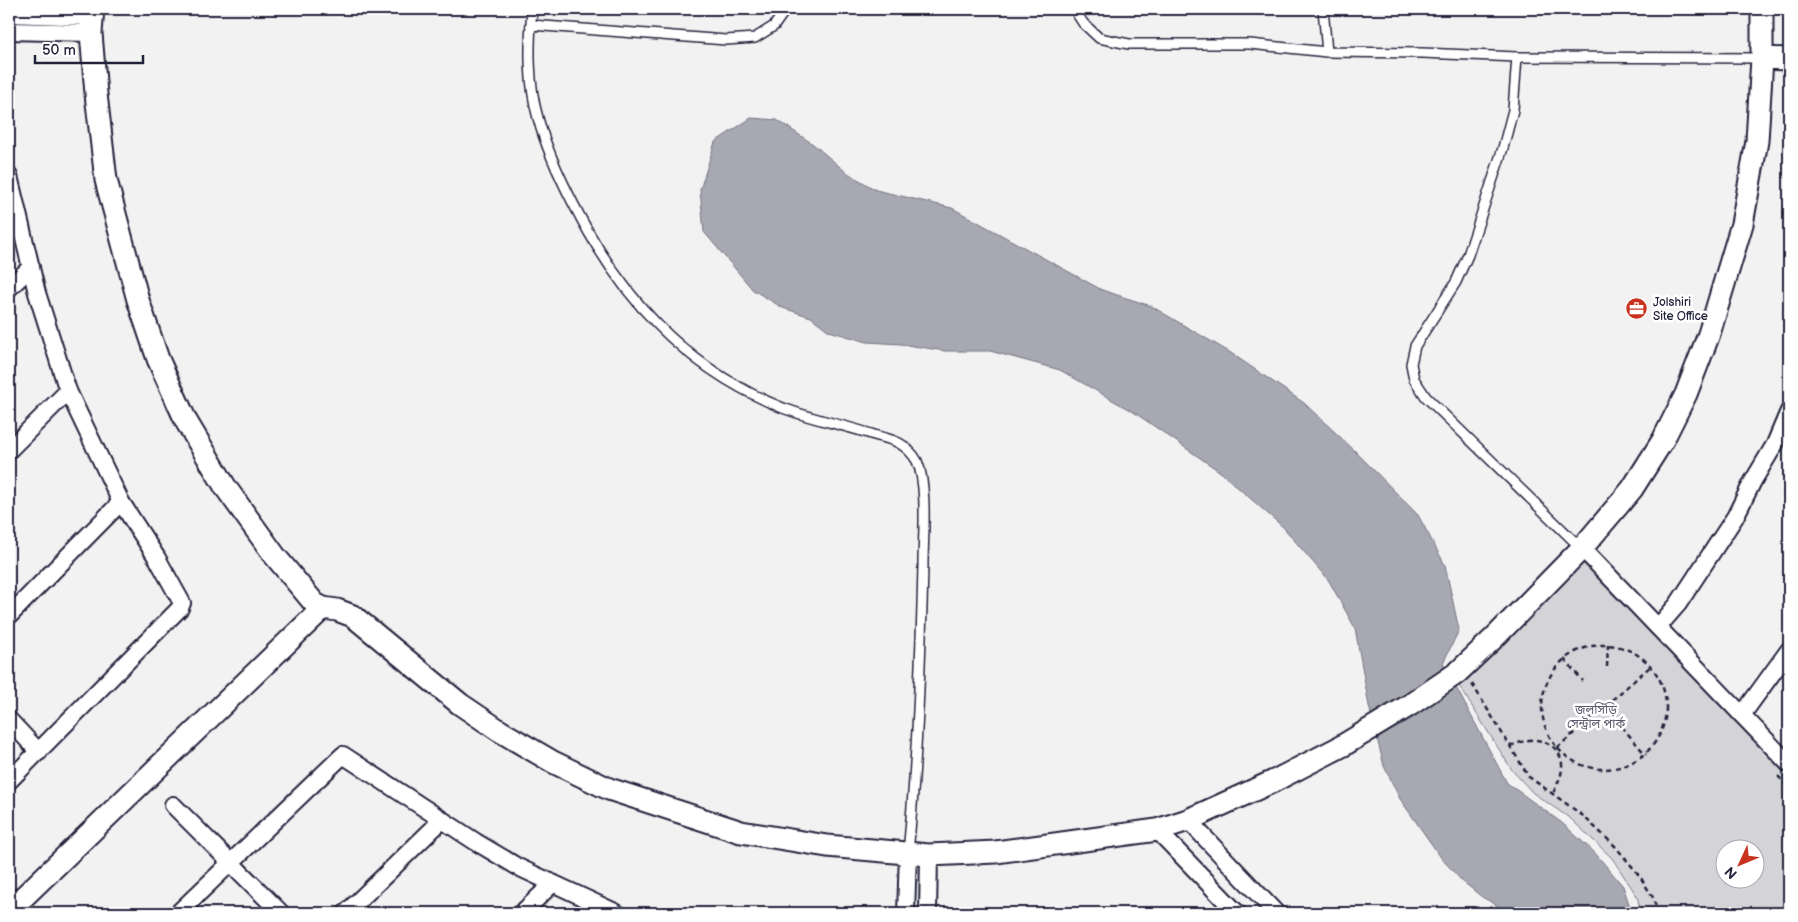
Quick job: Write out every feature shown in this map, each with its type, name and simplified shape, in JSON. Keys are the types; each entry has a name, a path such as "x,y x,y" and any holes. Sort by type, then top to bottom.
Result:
{"street":[{"path":"92,20 96,94 106,180 138,300 158,359 186,421 226,488 275,556 309,597 323,608 337,610 354,616 460,704 500,731 553,762 609,789 741,832 827,846 929,855 996,852 1157,830 1188,820 1274,781 1368,732 1410,706 1464,678 1495,637 1582,548 1632,489 1650,462 1686,394 1709,334 1742,224 1757,140 1762,58 1762,9"},
{"path":"9,14 92,20"},
{"path":"9,31 92,20"},
{"path":"1762,58 1789,59"},
{"path":"9,176 37,293 68,391 121,502 182,603 180,608 9,781"},
{"path":"9,288 31,267"},
{"path":"9,450 68,391"},
{"path":"1658,627 1678,604 1735,517 1775,444 1789,411"},
{"path":"9,616 121,502"},
{"path":"1582,548 1789,764"},
{"path":"9,911 323,608"},
{"path":"1742,715 1789,650"},
{"path":"9,720 39,752"},
{"path":"178,913 343,755 518,867 617,913"},
{"path":"173,805 281,913"},
{"path":"346,913 442,820"},
{"path":"1188,820 1276,913"},
{"path":"1157,830 1237,913"},
{"path":"906,913 908,853"},
{"path":"928,913 929,855"},
{"path":"522,913 552,884"}],"lane":[{"path":"532,9 530,69 538,118 559,175 586,228 626,290 670,337 707,368 742,389 778,406 808,417 861,430 897,442 910,451 916,460 920,472 924,508 915,776 908,853"},
{"path":"531,25 726,40 745,39 755,38 774,26 786,9"},
{"path":"1074,9 1083,23 1099,38 1129,44 1250,44 1327,52 1517,57 1762,58"},
{"path":"1323,9 1327,52"},
{"path":"1517,57 1513,110 1503,148 1468,255 1456,282 1415,346 1411,364 1414,378 1426,397 1582,548"}],"path":[{"path":"1607,667 1608,644"},
{"path":"1608,644 1635,652 1652,666 1663,686 1667,703 1666,721 1662,733 1646,755 1627,765 1614,769 1597,769 1574,762 1557,748 1546,729 1542,714 1542,698 1552,672 1564,658 1590,646 1608,644"},
{"path":"1564,658 1583,681"},
{"path":"1612,700 1652,666"},
{"path":"1464,678 1529,777 1594,825 1615,846 1639,875 1654,900 1657,913"},
{"path":"1557,748 1599,711"},
{"path":"1616,720 1646,755"},
{"path":"1510,746 1530,740 1538,740 1552,746 1558,752 1562,766 1561,775 1553,794"}],"green space":[{"name":"জলসিঁড়ি সেন্ট্রাল পার্ক","path":"1580,555 1789,776 1789,913 1641,913 1637,896 1612,858 1571,819 1533,793 1512,770 1458,684"}],"shaded area":[{"path":"751,118 777,120 813,144 846,172 876,190 952,208 1102,290 1151,306 1231,353 1304,403 1354,450 1418,515 1445,565 1459,630 1443,663 1507,783 1562,823 1595,853 1623,886 1632,913 1511,913 1482,897 1462,881 1442,859 1400,799 1384,766 1369,706 1355,628 1329,581 1283,527 1219,471 1135,413 1060,370 990,351 945,351 901,344 867,342 829,331 811,317 783,308 753,290 704,232 700,190 715,142"}],"place":[{"name":"Jolshiri Site Office","path":"1637,309"}]}
